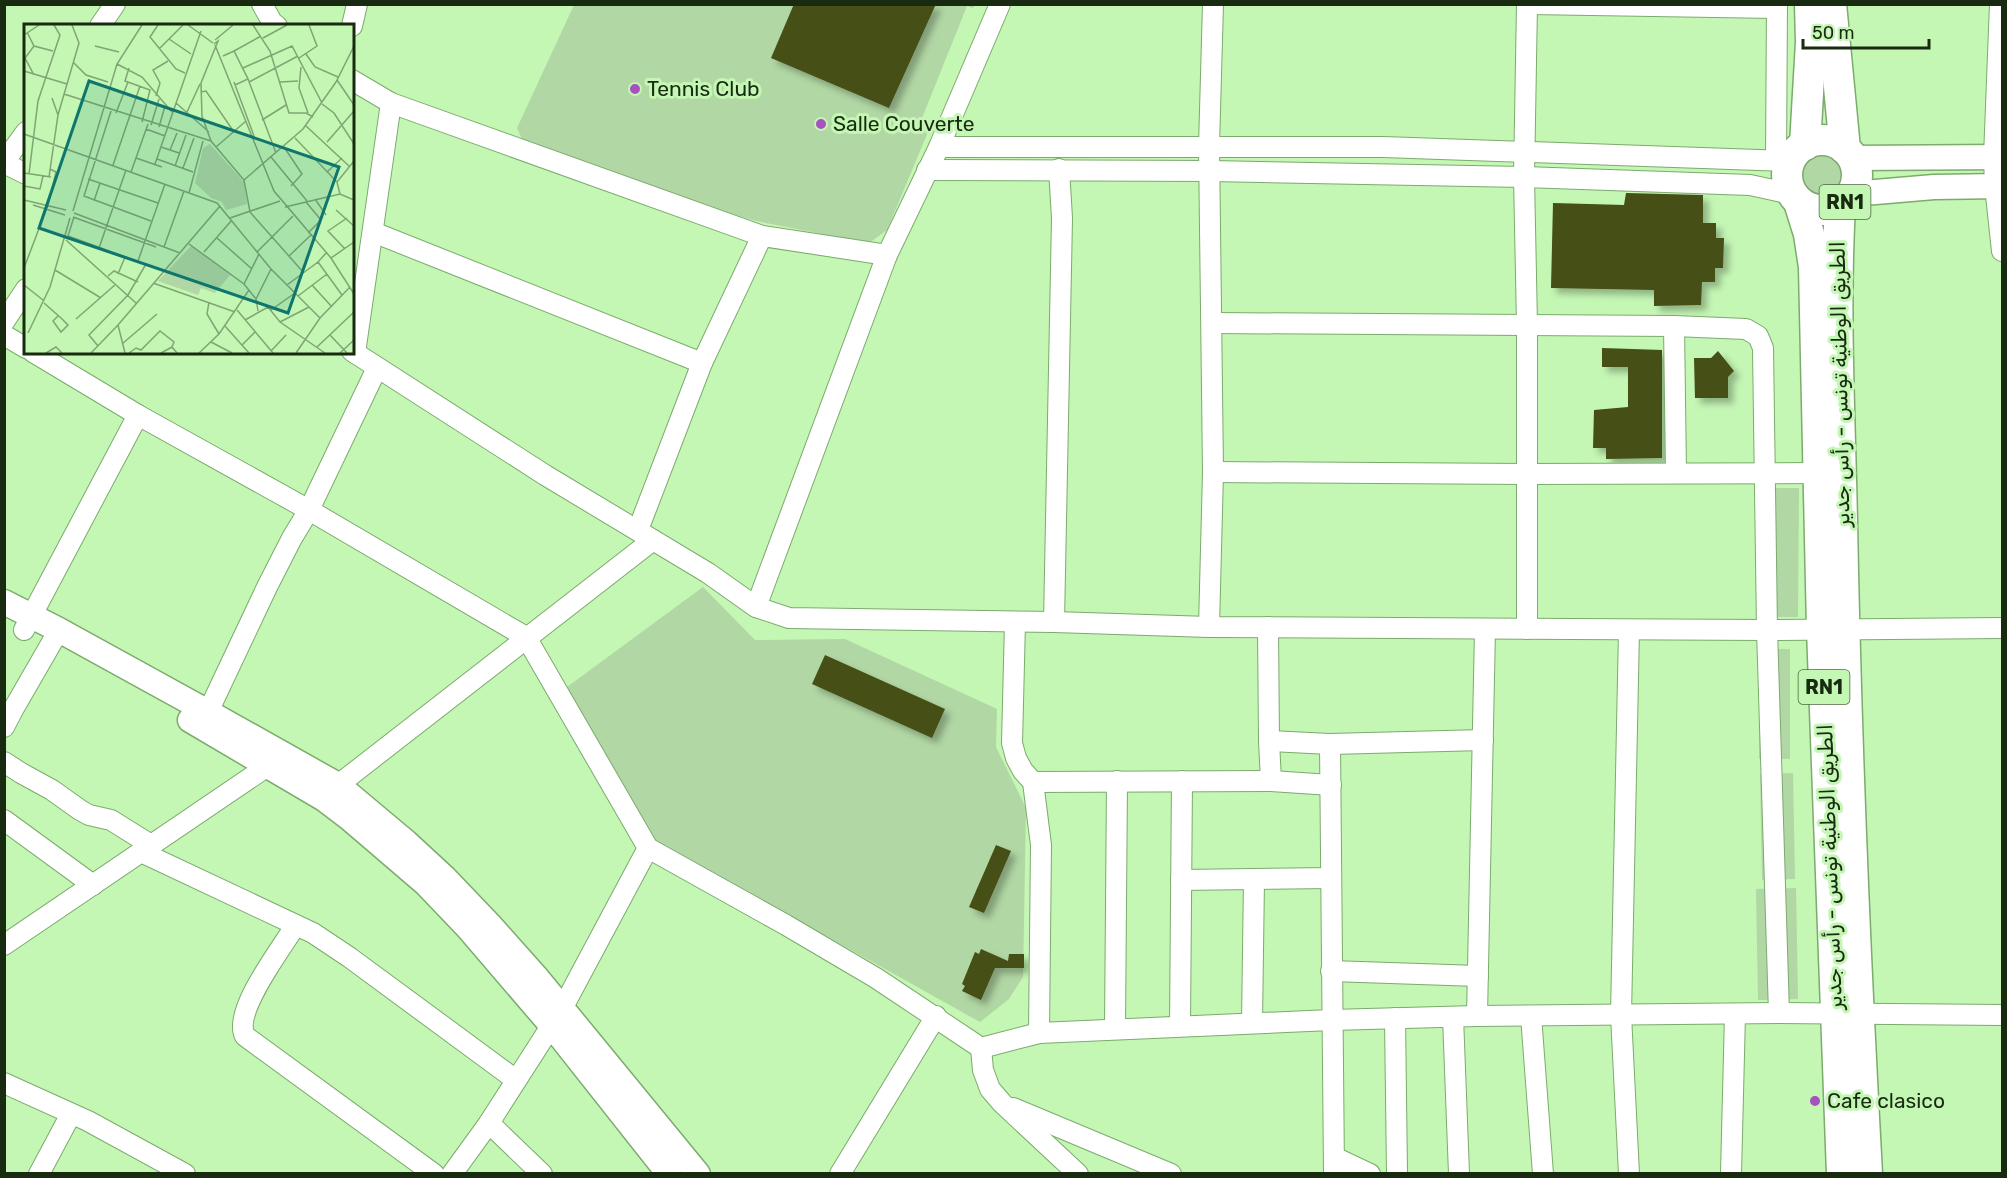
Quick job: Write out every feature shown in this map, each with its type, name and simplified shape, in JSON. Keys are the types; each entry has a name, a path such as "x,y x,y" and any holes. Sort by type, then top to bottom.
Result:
{"main road":[{"name":"RN1","path":"1810,4 1811,42 1787,172 1787,183 1795,198 1808,208 1819,211 1830,210 1846,200 1857,176 1849,153 1831,4"},
{"path":"1790,155 1815,141 1826,140 1836,143 1849,153"},
{"name":"الطريق الوطنية تونس - رأس جدير","path":"1795,198 1809,234 1814,267 1819,473 1833,630"},
{"name":"الطريق الوطنية تونس - رأس جدير","path":"1842,1173 1847,1012 1833,630 1838,278 1846,200"},
{"name":"الطريق الوطنية تونس - رأس جدير","path":"1847,1012 1867,1173"}],"street":[{"path":"101,24 115,4"},
{"path":"352,24 357,4"},
{"path":"756,607 887,255 939,147 1000,4"},
{"path":"1209,627 1213,472 1213,323 1209,146 1213,4"},
{"path":"939,147 1383,147 1525,151 1790,155 1777,6 1529,4 1525,151 1524,177 1527,325 1527,629"},
{"path":"2000,4 1998,157 2002,251"},
{"path":"354,81 391,103 762,236 887,255"},
{"path":"391,103 354,352 545,474 708,573 756,607 789,618 1209,627 1629,630 2002,628"},
{"path":"24,135 4,162 24,173"},
{"path":"1849,153 1998,157"},
{"path":"927,170 1211,171 1524,177 1750,185 1795,198"},
{"path":"1054,622 1062,218 1059,170"},
{"path":"1846,200 1934,187 1999,186"},
{"path":"373,232 702,363"},
{"path":"338,785 526,637 646,535 702,363 762,236"},
{"path":"4,322 24,292"},
{"path":"1213,323 1674,326 1746,329 1758,336 1763,348 1767,630 1779,1012"},
{"path":"1674,326 1676,472"},
{"path":"4,335 24,347"},
{"path":"36,354 138,415 309,510 526,637 648,848 796,930 936,1016 981,1048 983,1070 990,1089 1002,1103 1077,1172"},
{"path":"208,712 267,587 309,510 378,368"},
{"path":"20,622 138,415"},
{"path":"1213,472 1819,473"},
{"path":"4,603 20,622 208,712 277,760 406,865 556,1018 699,1173"},
{"path":"1015,622 1012,743 1016,758 1023,771 1033,782 1041,845 1039,1033"},
{"path":"1268,627 1271,781"},
{"path":"1477,1016 1485,629"},
{"path":"1629,630 1622,1015 1629,1173"},
{"path":"4,728 55,637"},
{"path":"55,637 202,727 338,785 406,842 445,878 510,947 556,1018 669,1173"},
{"path":"1269,741 1330,744 1483,740"},
{"path":"1330,744 1334,1165 1370,1173"},
{"path":"4,945 277,760"},
{"path":"4,762 89,815 111,820 146,849 295,926 313,933 516,1080"},
{"path":"1115,1029 1117,781"},
{"path":"1180,1026 1182,781"},
{"path":"1033,782 1271,781 1331,785"},
{"path":"4,820 93,885"},
{"path":"452,1173 489,1123 556,1018 648,848"},
{"path":"1181,880 1331,878"},
{"path":"1252,1023 1254,879"},
{"path":"295,926 251,996 242,1021 243,1031 253,1043 434,1173"},
{"path":"1331,971 1478,976"},
{"path":"981,1048 1039,1033 1331,1020 1779,1012 2002,1015"},
{"path":"1731,1173 1735,1014"},
{"path":"845,1172 936,1016"},
{"path":"1531,1016 1543,1173"},
{"path":"1453,1017 1459,1173"},
{"path":"1395,1018 1397,1173"},
{"path":"4,1083 88,1121 185,1173"},
{"path":"1002,1103 1171,1173"},
{"path":"39,1173 71,1114"},
{"path":"489,1123 542,1173"},
{"path":"1077,1172 1082,1136"}],"green space":[{"path":"574,5 975,5 973,8 967,6 920,123 925,125 923,130 928,132 887,230 869,243 756,221 689,201 523,141 517,128"},
{"path":"1824,153 1839,160 1846,175 1839,190 1824,197 1809,190 1802,175 1809,160"},
{"path":"1775,488 1799,488 1798,617 1774,617"},
{"path":"703,587 755,640 845,639 997,709 996,747 1026,808 1023,977 1009,999 980,1022 645,835 567,687"},
{"path":"1760,649 1790,649 1790,759 1759,759"},
{"path":"1793,773 1795,879 1762,880 1760,774"},
{"path":"1796,888 1798,999 1758,1000 1756,889"}],"building":[{"path":"794,4 936,4 889,108 771,58"},
{"path":"1626,193 1703,195 1703,223 1716,223 1716,238 1724,238 1723,268 1715,268 1715,282 1702,282 1701,305 1654,306 1654,290 1551,288 1553,203 1624,205"},
{"path":"1602,348 1662,350 1662,458 1606,459 1606,448 1593,448 1594,410 1628,407 1628,367 1602,367"},
{"path":"1718,351 1734,371 1728,377 1728,398 1695,398 1694,358 1711,358"},
{"path":"825,655 945,709 932,738 812,684"},
{"path":"996,845 1011,851 984,913 969,907"},
{"path":"981,949 1008,961 1009,954 1024,954 1024,968 995,968 981,1000 962,991 965,986 962,984 975,952 979,954"}],"place":[{"name":"Tennis Club","path":"635,89"},
{"name":"Salle Couverte","path":"821,124"},
{"name":"Cafe clasico","path":"1815,1101"}]}
